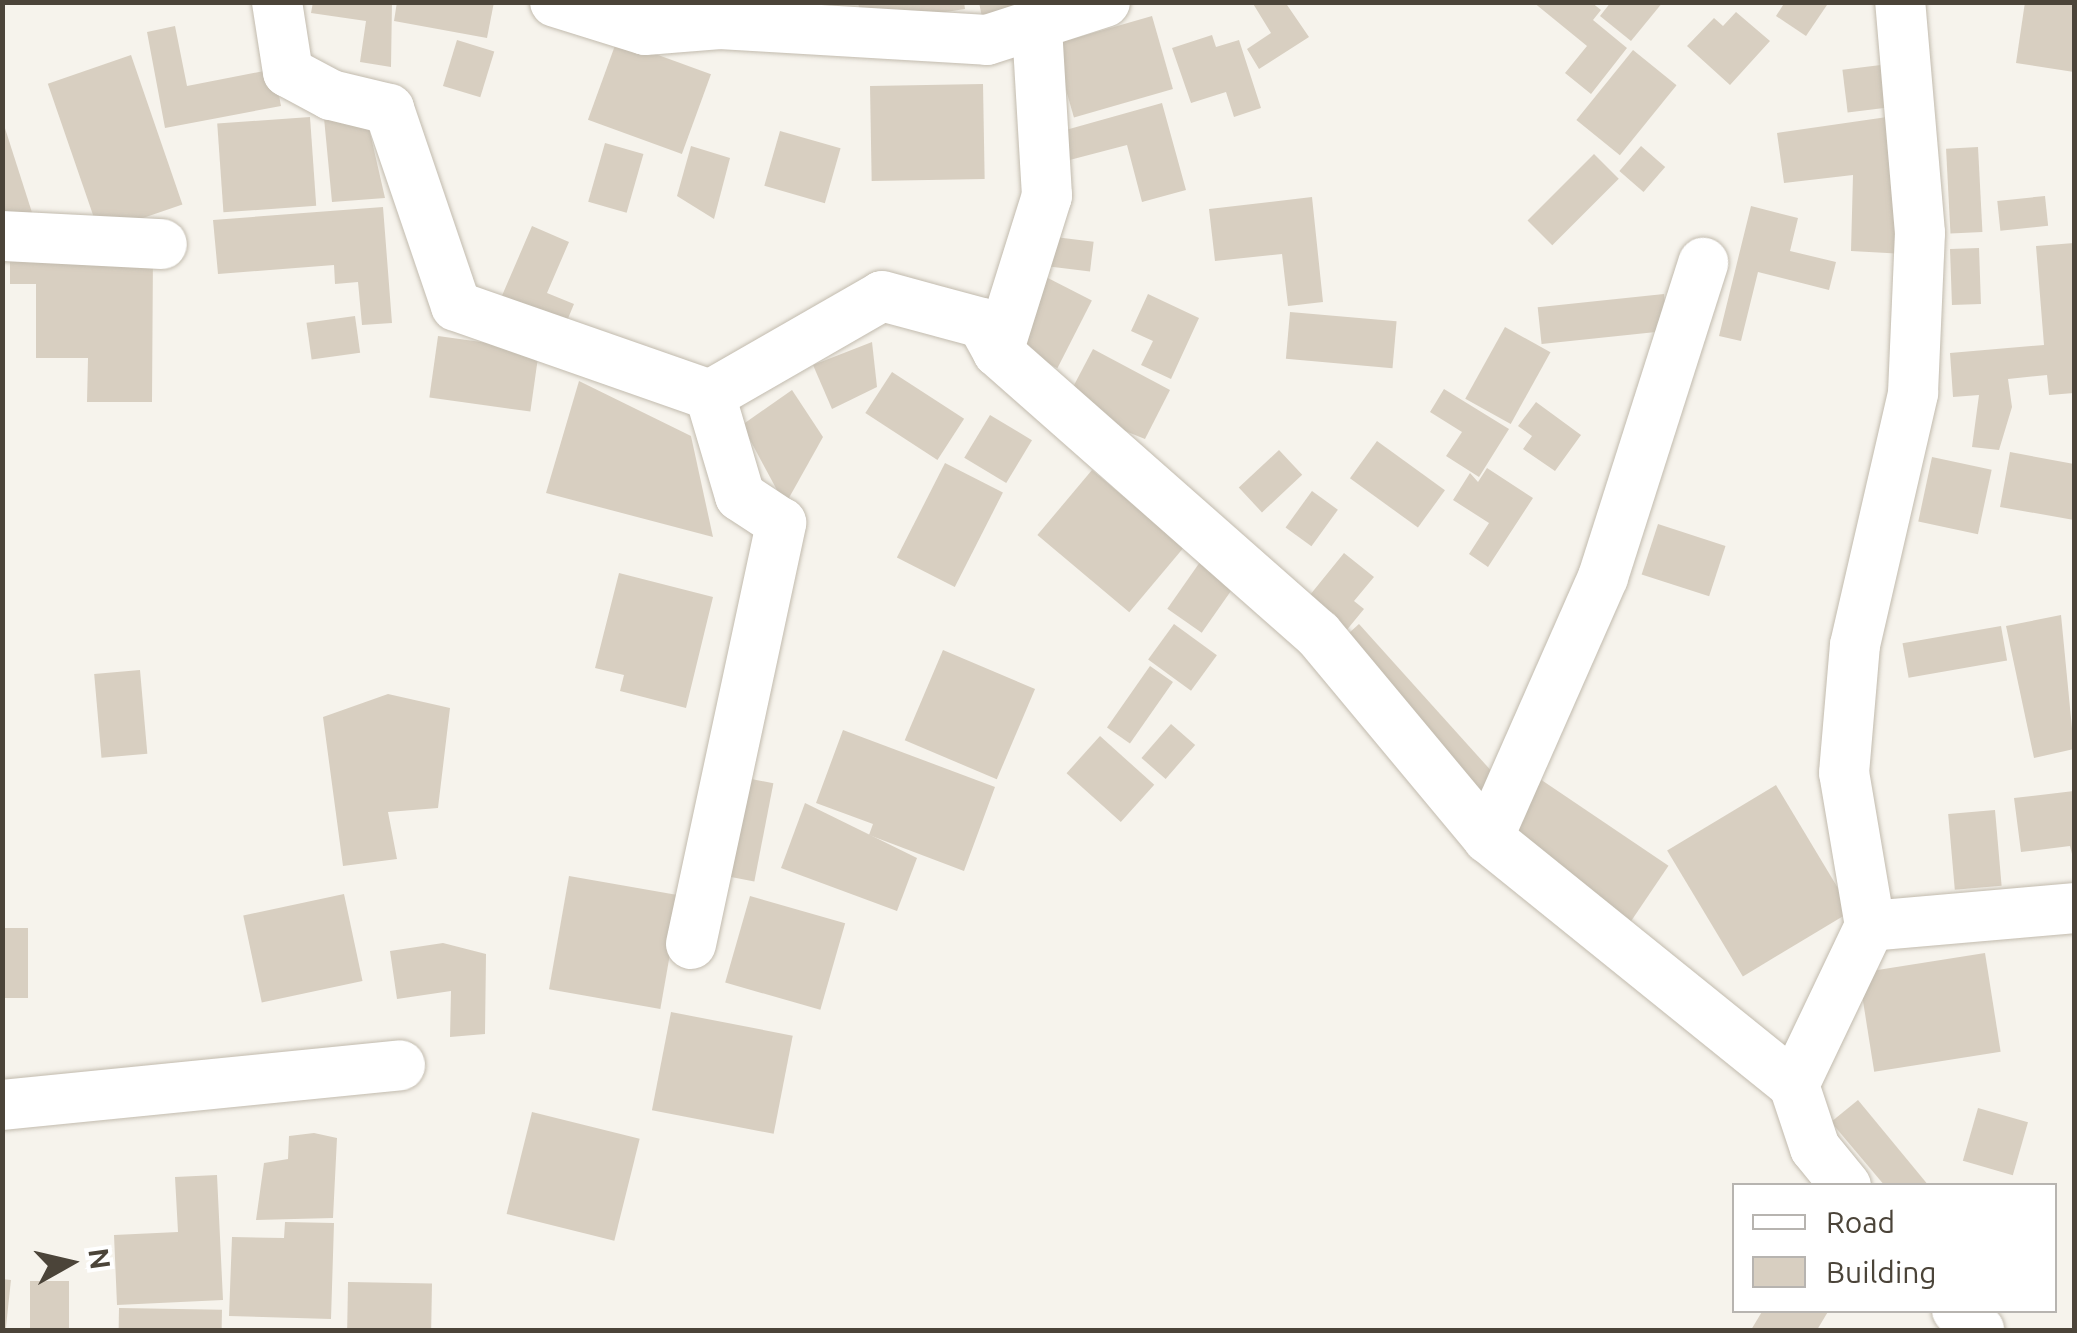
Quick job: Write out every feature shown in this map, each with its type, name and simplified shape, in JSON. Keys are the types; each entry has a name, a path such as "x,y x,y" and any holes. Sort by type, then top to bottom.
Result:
{"street":[{"path":"277,2 288,72 331,95 389,109 456,306 710,395 882,296 982,323 998,352 1318,634 1488,838 1794,1085 1816,1148 1844,1183"},
{"path":"554,2 645,30 780,15 988,40 1037,30 1104,2"},
{"path":"1794,1085 1870,926 1844,773 1856,645 1913,393 1920,232 1900,2"},
{"path":"998,352 1047,196 1037,30"},
{"path":"2,236 162,244"},
{"path":"1488,838 1602,578 1702,263"},
{"path":"691,944 781,523 740,496 710,395"},
{"path":"1870,926 2074,908"},
{"path":"2,1105 400,1065"},
{"path":"1960,1313 1979,1330"}],"building":[{"path":"313,2 392,2 391,67 360,62 366,21 311,13"},
{"path":"397,2 494,2 487,38 394,21"},
{"path":"858,2 964,2 965,9 862,25"},
{"path":"979,2 1054,2 984,28"},
{"path":"1252,2 1285,2 1309,37 1259,69 1247,49 1271,33"},
{"path":"1533,2 1591,2 1601,10 1593,20 1627,48 1591,94 1565,73 1587,46"},
{"path":"1611,2 1663,2 1631,41 1600,16"},
{"path":"1785,2 1829,2 1806,36 1776,16"},
{"path":"2025,2 2074,2 2074,72 2016,63"},
{"path":"1736,12 1770,41 1730,85 1687,46 1714,18 1723,26"},
{"path":"1152,16 1173,89 1074,117 1053,44"},
{"path":"175,26 187,86 274,69 281,106 165,128 147,32"},
{"path":"1212,35 1216,47 1239,40 1261,108 1234,117 1226,92 1191,103 1172,48"},
{"path":"457,40 494,51 480,97 443,86"},
{"path":"617,40 711,74 682,154 588,120"},
{"path":"1633,50 1677,85 1620,155 1576,120"},
{"path":"131,55 182,204 99,233 48,84"},
{"path":"1897,63 1902,106 1848,112 1842,70"},
{"path":"983,84 985,179 872,181 870,86"},
{"path":"1162,103 1186,190 1142,202 1127,145 1062,162 1055,133"},
{"path":"1901,115 1905,254 1851,251 1853,175 1784,183 1777,133"},
{"path":"310,117 316,206 223,212 217,123"},
{"path":"324,118 369,128 385,198 332,202"},
{"path":"3,122 36,225 2,220"},
{"path":"780,131 841,148 825,203 764,186"},
{"path":"605,143 643,154 627,213 588,202"},
{"path":"691,146 730,158 714,219 677,196"},
{"path":"1641,146 1665,167 1644,192 1619,171"},
{"path":"1978,147 1982,232 1950,234 1946,149"},
{"path":"1594,154 1619,179 1552,245 1528,220"},
{"path":"2045,196 2048,226 2000,231 1997,201"},
{"path":"1312,197 1323,302 1288,306 1282,254 1215,261 1209,209"},
{"path":"1751,206 1798,218 1790,251 1836,262 1829,290 1758,272 1741,341 1719,336"},
{"path":"383,207 392,323 362,325 358,282 335,284 334,265 218,274 213,220"},
{"path":"532,226 569,242 547,293 574,304 562,333 498,305"},
{"path":"1047,236 1094,242 1090,272 1043,266"},
{"path":"2074,243 2074,393 2049,395 2047,375 2008,379 2012,407 1999,450 1972,447 1979,395 1953,397 1950,353 2044,345 2036,246"},
{"path":"1979,248 1981,304 1952,305 1950,249"},
{"path":"10,252 153,252 152,402 87,402 88,358 36,358 36,284 10,284"},
{"path":"1042,275 1092,300 1057,368 1007,343"},
{"path":"1148,294 1199,318 1171,379 1141,365 1153,341 1131,331"},
{"path":"1664,294 1668,331 1542,344 1538,307"},
{"path":"1290,312 1397,321 1392,368 1286,359"},
{"path":"355,316 360,353 312,359 306,323"},
{"path":"1505,327 1550,352 1511,424 1465,399"},
{"path":"438,336 539,350 530,412 429,397"},
{"path":"872,342 877,387 832,409 813,365"},
{"path":"1093,349 1170,390 1145,439 1063,406"},
{"path":"892,372 964,419 937,460 865,413"},
{"path":"579,381 691,436 713,537 546,493"},
{"path":"1444,389 1509,429 1479,477 1446,456 1462,432 1430,412"},
{"path":"792,390 823,437 785,505 742,425"},
{"path":"1536,402 1581,435 1555,471 1523,449 1532,436 1518,426"},
{"path":"990,415 1032,440 1006,483 964,458"},
{"path":"1377,441 1445,490 1418,528 1350,478"},
{"path":"1279,450 1302,475 1262,512 1239,488"},
{"path":"2010,452 2074,464 2074,520 2000,507"},
{"path":"1932,457 1992,470 1978,534 1918,522"},
{"path":"945,463 1003,493 955,587 897,557"},
{"path":"1487,468 1533,498 1488,567 1469,554 1489,523 1453,500 1470,473 1478,482"},
{"path":"1092,470 1184,547 1129,612 1037,535"},
{"path":"1312,491 1338,510 1311,546 1286,527"},
{"path":"1658,524 1726,546 1709,596 1642,574"},
{"path":"1344,553 1374,577 1354,601 1364,609 1336,643 1297,611"},
{"path":"1200,562 1234,586 1202,633 1167,609"},
{"path":"619,573 713,597 686,708 620,691 624,675 595,668"},
{"path":"2061,615 2074,749 2034,758 2006,626"},
{"path":"1174,624 1217,655 1191,691 1148,660"},
{"path":"1359,624 1506,787 1482,809 1335,645"},
{"path":"2001,626 2007,660 1909,678 1903,643"},
{"path":"943,650 1035,689 997,779 905,740"},
{"path":"1150,666 1173,682 1130,743 1107,727"},
{"path":"140,670 147,754 101,758 94,674"},
{"path":"388,694 450,708 438,808 388,812 397,859 343,866 323,717"},
{"path":"1171,724 1195,745 1166,779 1141,758"},
{"path":"843,730 995,787 964,871 869,835 873,824 816,803"},
{"path":"1100,736 1154,785 1121,822 1067,773"},
{"path":"741,777 773,783 754,881 722,875"},
{"path":"1540,779 1669,866 1630,922 1502,835"},
{"path":"1776,785 1852,911 1743,976 1667,850"},
{"path":"2074,791 2074,862 2070,846 2021,852 2014,798"},
{"path":"805,803 917,858 897,911 781,868"},
{"path":"1995,810 2002,886 1955,890 1948,814"},
{"path":"569,876 680,896 660,1009 549,989"},
{"path":"344,894 363,981 262,1002 243,915"},
{"path":"750,896 845,923 820,1010 725,983"},
{"path":"2,928 28,928 28,998 2,998"},
{"path":"443,943 486,954 485,1034 450,1037 451,991 397,999 390,951"},
{"path":"1985,953 2001,1052 1874,1072 1859,973"},
{"path":"671,1012 793,1036 774,1134 652,1110"},
{"path":"1858,1100 1927,1183 1882,1183 1831,1122"},
{"path":"1978,1108 2028,1122 2013,1175 1963,1161"},
{"path":"532,1112 640,1139 614,1241 507,1214"},
{"path":"314,1133 337,1138 333,1218 256,1220 264,1163 288,1159 289,1136"},
{"path":"217,1175 223,1300 117,1305 114,1235 178,1232 175,1177"},
{"path":"285,1222 334,1223 331,1319 229,1316 232,1237 284,1238"},
{"path":"2,1279 11,1280 6,1330 2,1330"},
{"path":"30,1281 69,1281 69,1330 30,1330"},
{"path":"348,1282 432,1283 431,1330 347,1330"},
{"path":"119,1308 222,1310 222,1330 119,1330"},
{"path":"1761,1313 1827,1313 1817,1330 1751,1330"}]}
